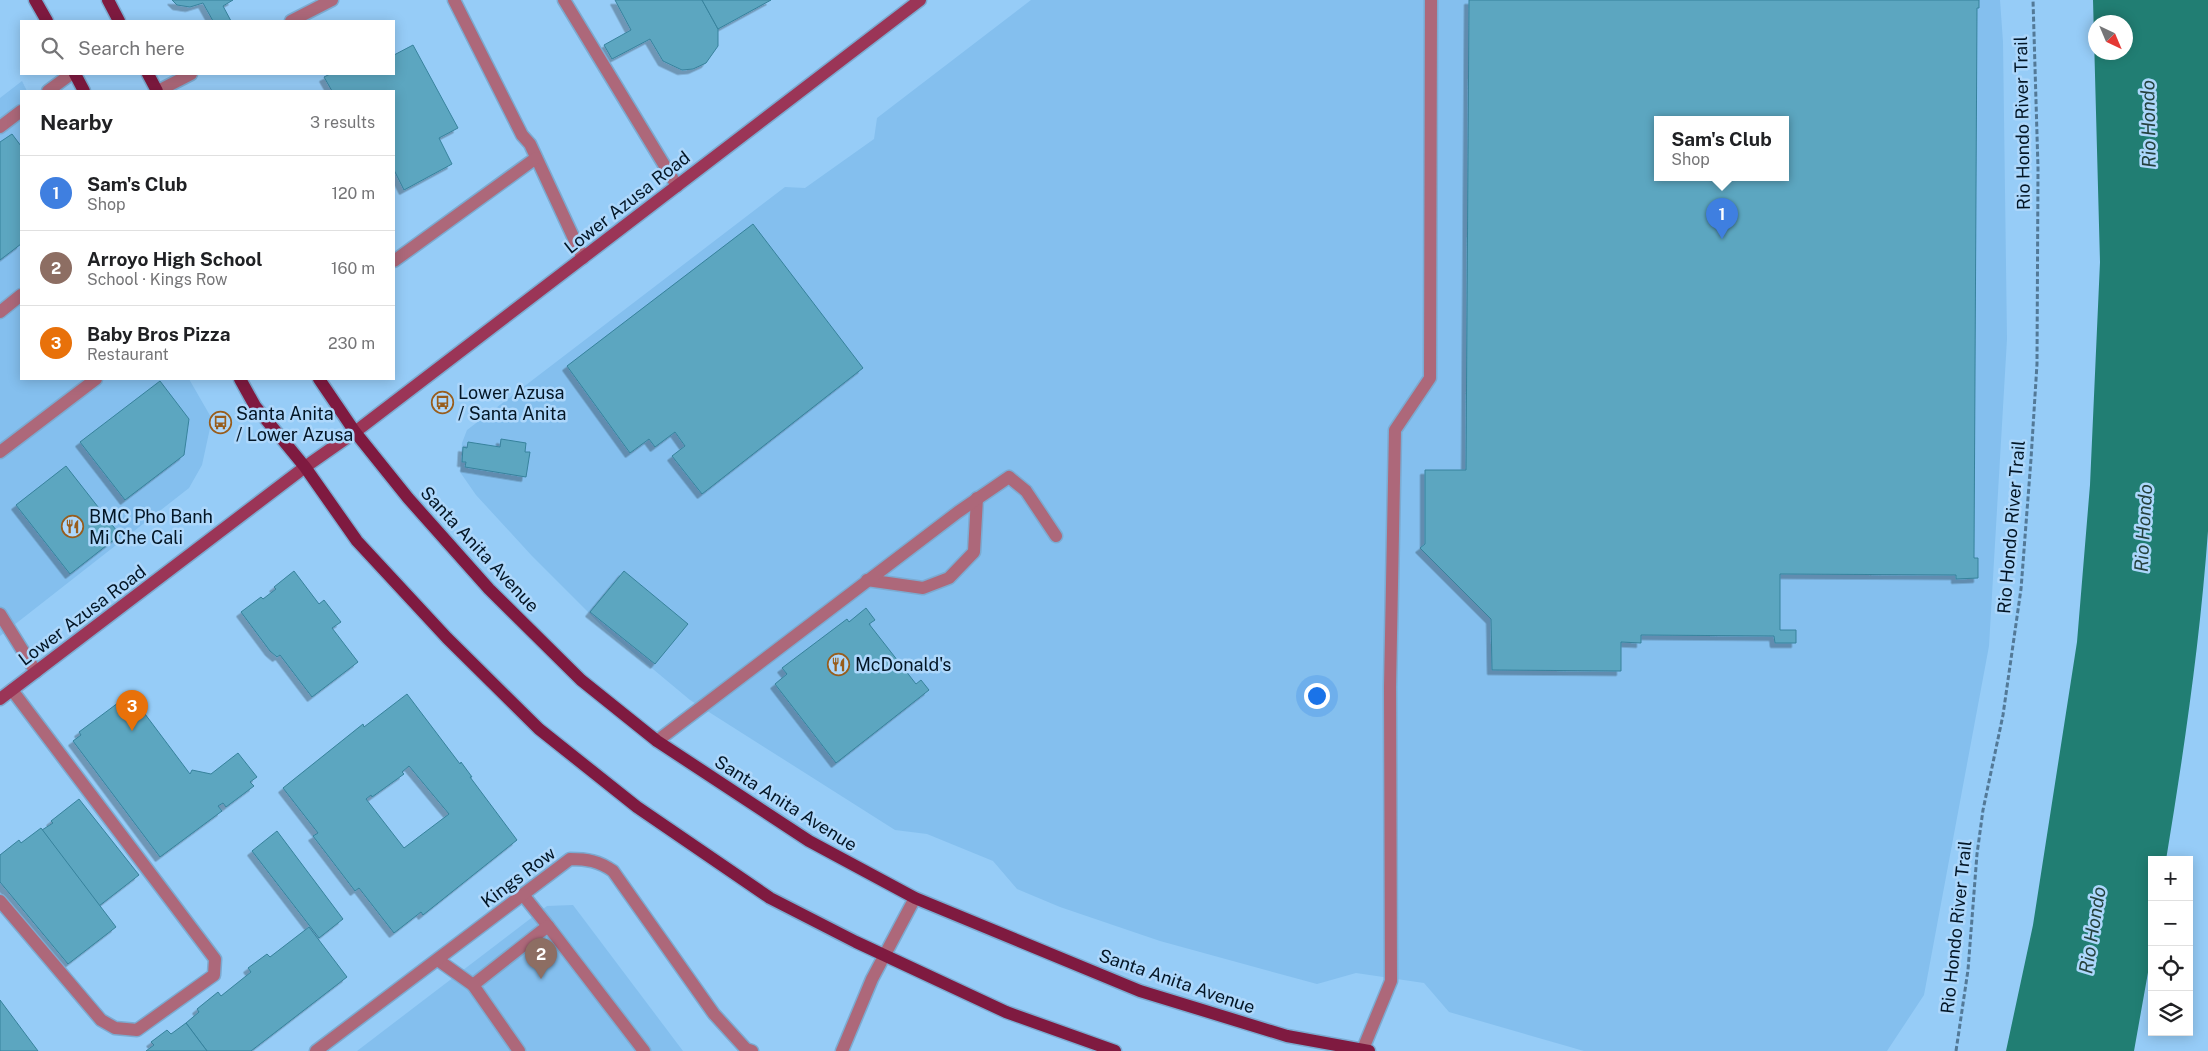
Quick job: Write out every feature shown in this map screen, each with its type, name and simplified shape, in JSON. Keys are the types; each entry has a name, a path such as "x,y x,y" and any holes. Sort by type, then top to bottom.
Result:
{"main road":[{"path":"36,0 46,20"},
{"path":"108,0 119,20"},
{"name":"Lower Azusa Road","path":"0,699 305,467 356,432 920,0"},
{"path":"76,75 83,90"},
{"path":"149,75 157,90"},
{"path":"241,380 256,406 305,467 357,541 447,638 539,729 637,807 770,898 884,956 1006,1012 1115,1051"},
{"name":"Santa Anita Avenue","path":"320,380 356,432 408,498 489,589 581,680 658,741 809,841 914,898 1140,991 1287,1036 1364,1050"}],"street":[{"path":"293,20 332,0"},
{"path":"454,0 536,158 583,258"},
{"path":"564,0 677,186"},
{"path":"1364,1050 1390,981 1390,687 1395,430 1430,378 1431,0"},
{"path":"49,90 70,75"},
{"path":"160,90 189,75"},
{"path":"0,127 20,112"},
{"path":"395,260 536,158"},
{"path":"0,312 20,295"},
{"path":"0,452 95,380"},
{"path":"658,741 977,498 1009,477 1026,491 1056,536"},
{"path":"868,580 923,588 949,578 974,552 977,498"},
{"path":"0,614 36,672"},
{"path":"0,900 101,1020 116,1028 137,1030 214,974 215,959 12,690"},
{"name":"Kings Row","path":"316,1051 570,860 600,862 613,872 714,1014 746,1049 752,1051"},
{"path":"524,896 644,1051"},
{"path":"842,1051 846,1037 884,956 914,898"},
{"path":"473,985 548,926"},
{"path":"438,960 473,985 519,1051"}],"path":[{"name":"Rio Hondo River Trail","path":"1956,1051 1968,970 1976,854 1983,810 2003,715 2021,589 2031,459 2036,364 2038,168 2033,0"}],"shaded area":[{"path":"1031,0 2000,0 2003,42 2007,339 1989,646 1924,995 1887,1051 1584,1051 1449,1012 1424,983 1356,973 1317,984 1160,941 1060,907 1017,889 993,861 927,834 895,830 690,700 605,629 532,556 476,495 460,472 462,443 467,430 785,187 805,188 874,139 877,118"},
{"path":"22,81 26,90 20,90 20,380 190,380 212,419 202,465 189,488 0,636 0,98"},
{"path":"573,905 683,1051 357,1051 547,906"}],"water":[{"name":"Rio Hondo","path":"2093,0 2208,0 2208,531 2191,696 2167,856 2148,856 2148,972 2134,1051 2006,1051 2033,925 2077,642 2090,485 2100,262 2095,60 2133,60 2133,15 2093,15"}],"building":[{"path":"172,0 233,0 223,6 230,20 212,20 203,3 190,7 177,5"},
{"path":"615,0 702,0 718,29 718,46 706,63 693,69 682,70 663,61 650,39 612,59 604,45 631,30"},
{"path":"702,0 771,0 718,29"},
{"path":"1469,0 1979,0 1979,8 1977,8 1974,558 1978,558 1978,578 1956,579 1956,575 1780,574 1780,630 1796,630 1796,643 1775,643 1774,636 1641,635 1641,643 1621,642 1621,671 1492,670 1491,619 1420,548 1425,544 1425,470 1466,470"},
{"path":"413,45 458,128 439,138 452,164 404,190 395,172 395,90 331,90 324,77 328,75 395,75 395,54"},
{"path":"12,134 20,145 20,245 0,260 0,142"},
{"path":"753,224 863,368 702,494 672,456 685,446 675,432 655,447 649,439 630,453 567,366"},
{"path":"160,381 189,419 184,455 125,500 80,442"},
{"path":"501,439 526,443 525,452 530,452 526,477 465,467 466,462 462,462 463,447 467,448 468,442 500,447"},
{"path":"66,466 120,535 70,574 16,505"},
{"path":"294,571 319,604 324,600 341,622 332,628 358,662 312,697 280,655 277,657 270,651 241,612 261,597 263,599 276,589 274,587"},
{"path":"624,571 688,624 655,664 590,612"},
{"path":"866,608 875,620 869,624 916,684 921,680 929,690 836,763 775,684 787,674 782,668 847,619 849,622"},
{"path":"130,694 190,774 192,770 211,774 238,753 257,777 250,782 254,786 226,807 223,803 218,806 222,811 160,857 73,741 81,735 79,732"},
{"path":"407,694 460,764 461,762 517,840 423,915 421,912 394,933 359,888 355,891 313,836 318,833 283,788 363,724 364,727","holes":["409,766 449,814 404,848 366,799 371,795 372,797 404,774 402,772"]},
{"path":"79,799 139,875 99,906 42,830 53,823 51,821"},
{"path":"41,828 116,927 68,964 0,882 0,855 19,840 21,843"},
{"path":"277,831 343,919 319,938 252,851"},
{"path":"309,927 347,977 251,1051 207,1051 186,1023 199,1012 197,1009 218,992 221,996 251,972 248,968 267,954 270,957"},
{"path":"0,1000 38,1051 0,1051"},
{"path":"186,1023 207,1051 146,1051 154,1045 151,1042 167,1030 171,1034"}],"place":[{"name":"Sam's Club","path":"1722,239"},
{"name":"Lower Azusa / Santa Anita","path":"442,402"},
{"name":"Santa Anita / Lower Azusa","path":"220,423"},
{"name":"BMC Pho Banh Mi Che Cali","path":"73,526"},
{"name":"McDonald's","path":"839,664"},
{"name":"Baby Bros Pizza","path":"132,731"},
{"name":"Arroyo High School","path":"541,979"}]}
